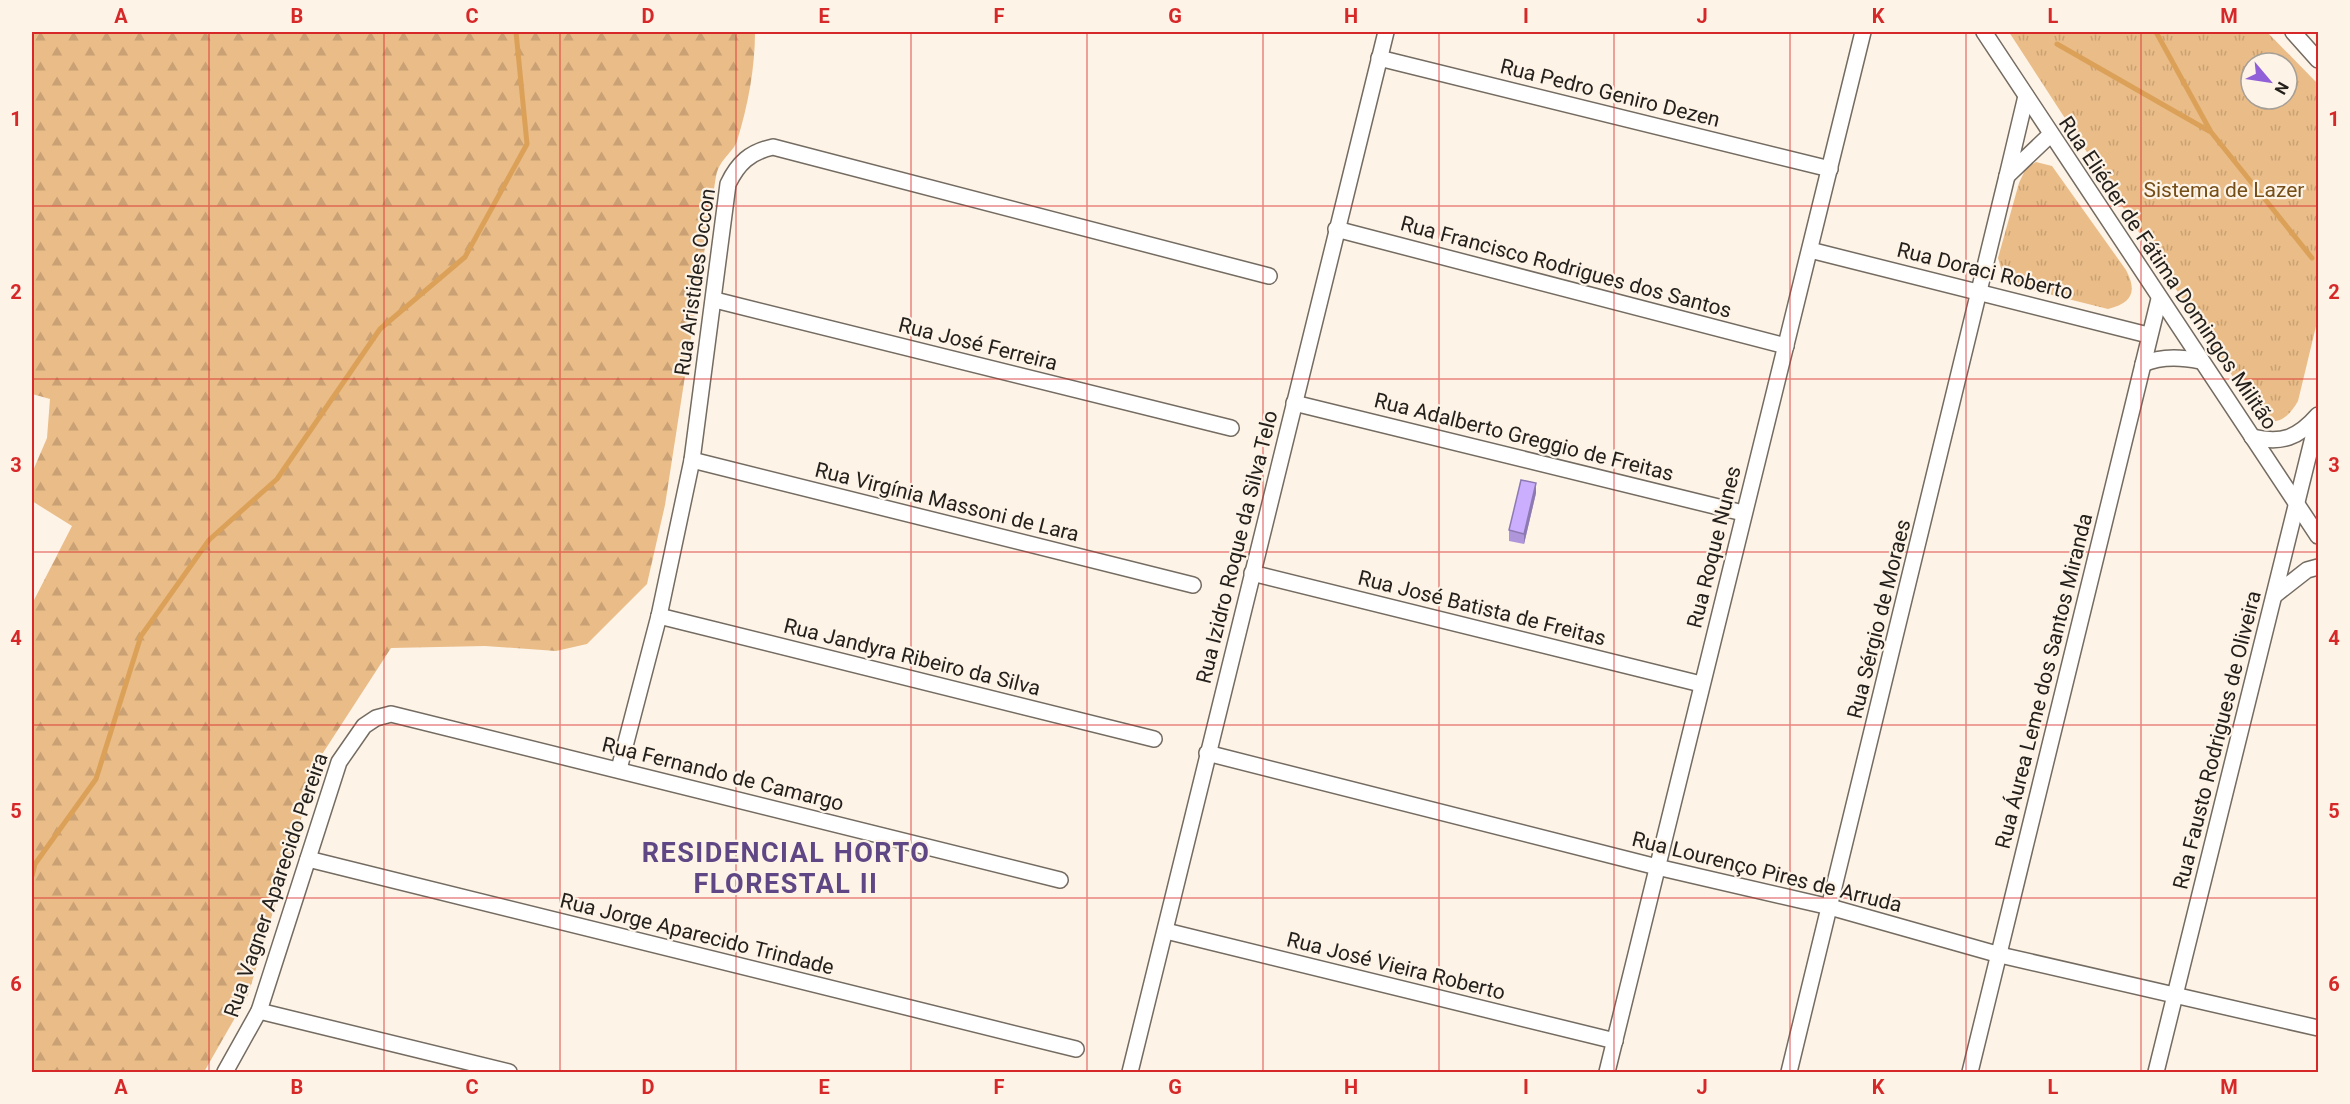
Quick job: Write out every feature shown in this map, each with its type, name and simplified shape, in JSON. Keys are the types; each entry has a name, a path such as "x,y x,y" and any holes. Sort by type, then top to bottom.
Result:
{"street":[{"name":"Rua Izidro Roque da Silva Telo","path":"1130,1072 1386,32"},
{"name":"Rua Roque Nunes","path":"1607,1072 1863,32"},
{"name":"Rua Eliéder de Fátima Domingos Militão","path":"1984,32 2200,361 2319,536"},
{"path":"2293,32 2319,60"},
{"name":"Rua Pedro Geniro Dezen","path":"1379,58 1830,169"},
{"name":"Rua Sérgio de Moraes","path":"1789,1072 1981,291 2026,96"},
{"path":"2007,176 2050,135"},
{"name":"Rua Aristides Occon","path":"619,769 659,616 692,460 715,300 728,184 735,169 746,158 757,150 773,147 1269,276"},
{"name":"Rua Francisco Rodrigues dos Santos","path":"1336,229 1786,346"},
{"name":"Rua Doraci Roberto","path":"1810,250 1981,291 2148,335"},
{"name":"Rua Áurea Leme dos Santos Miranda","path":"1970,1072 2143,364 2148,335 2159,299"},
{"name":"Rua José Ferreira","path":"715,300 1231,428"},
{"path":"2143,364 2153,359 2185,358 2200,361"},
{"name":"Rua Adalberto Greggio de Freitas","path":"1294,403 1743,513"},
{"path":"2252,438 2273,442 2291,437 2307,428 2319,416"},
{"name":"Rua Fausto Rodrigues de Oliveira","path":"2156,1072 2319,416"},
{"name":"Rua Virgínia Massoni de Lara","path":"692,460 1193,585"},
{"path":"2275,595 2307,570 2319,567"},
{"name":"Rua José Batista de Freitas","path":"1252,573 1701,684"},
{"name":"Rua Jandyra Ribeiro da Silva","path":"659,616 1154,739"},
{"name":"Rua Fernando de Camargo","path":"376,718 392,714 405,716 1060,880"},
{"name":"Rua Vagner Aparecido Pereira","path":"225,1072 259,1011 339,762 364,726 376,718"},
{"name":"Rua Lourenço Pires de Arruda","path":"1207,753 1657,867 1830,907 2000,955 2319,1028"},
{"name":"Rua Jorge Aparecido Trindade","path":"308,859 1076,1049"},
{"name":"Rua José Vieira Roberto","path":"1166,931 1615,1041"},
{"path":"259,1011 509,1072"}],"green space":[{"path":"32,32 755,32 748,101 741,128 735,145 720,165 716,176 665,505 647,584 587,644 556,651 485,646 391,648 319,759 248,995 204,1072 32,1072 32,604 72,526 32,501 32,473 47,438 50,399 32,394"},
{"name":"Sistema de Lazer","path":"2009,32 2267,32 2286,51 2239,51 2239,111 2299,111 2299,65 2318,84 2318,318 2298,401 2291,412 2282,419 2265,420 2259,417"},
{"name":"Sistema de Lazer","path":"2036,162 2052,166 2126,270 2132,290 2128,300 2108,309 2020,287 2003,275 1998,258 2019,183 2026,168"}],"building":[{"path":"1521,480 1536,483 1524,534 1509,530"}],"waterway":[{"path":"32,876 35,864 96,779 141,636 209,540 277,479 380,329 465,257 527,144 516,32"},
{"path":"2156,32 2211,132 2312,258"},
{"path":"2057,44 2209,131"}],"district":[{"name":"RESIDENCIAL HORTO FLORESTAL II","path":"786,868"}]}
